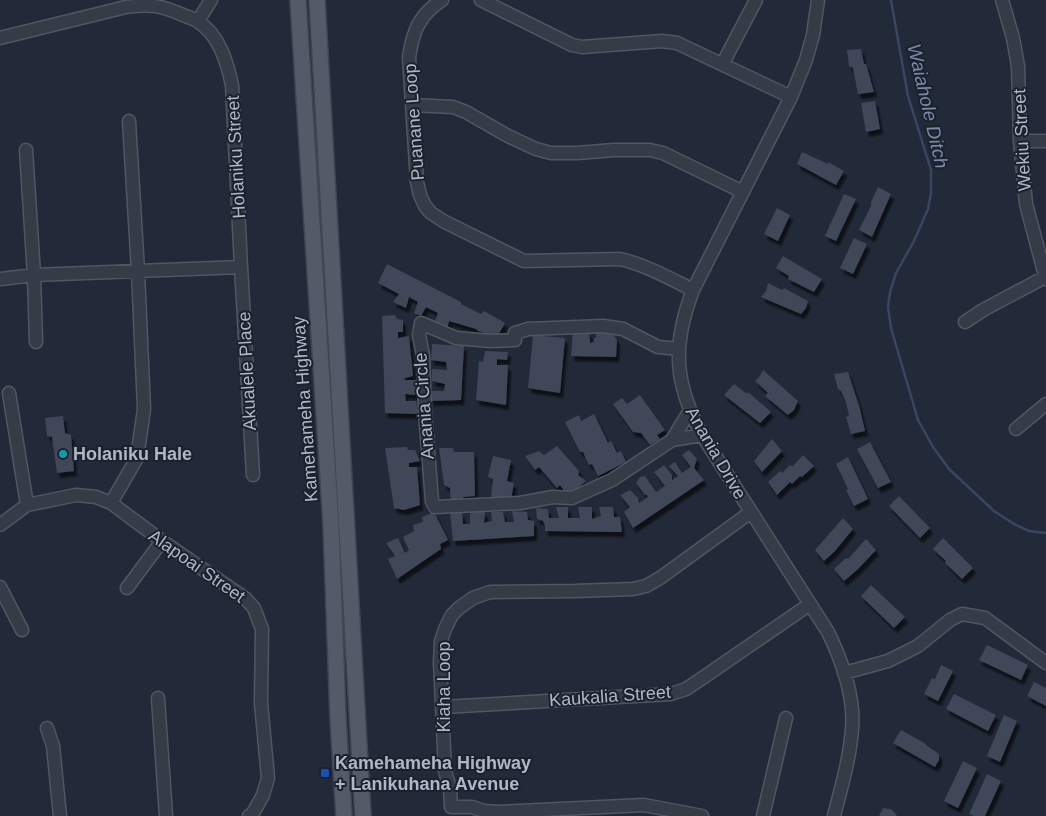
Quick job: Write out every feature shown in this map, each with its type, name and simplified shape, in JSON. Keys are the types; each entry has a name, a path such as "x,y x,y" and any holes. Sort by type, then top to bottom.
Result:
{"main road":[{"name":"Kamehameha Highway","path":"298,0 331,525 338,718 344,816"},
{"name":"Kamehameha Highway","path":"317,0 363,816"},
{"path":"355,677 369,782 371,816"},
{"path":"336,816 338,718"}],"street":[{"path":"198,21 211,0"},
{"name":"Puanane Loop","path":"442,0 429,8 418,24 412,40 409,57 417,182 420,196 425,206 445,222 524,261 620,259 654,270 693,290"},
{"path":"481,0 572,45 582,47 662,41 677,43 791,97"},
{"path":"723,64 756,0"},
{"name":"Anania Drive","path":"818,0 813,35 806,60 791,97 693,290 684,314 678,349 681,384 689,412 702,436 828,632 838,654 851,703 852,728 845,771 834,816"},
{"name":"Wekiu Street","path":"1002,0 1013,38 1018,66 1020,142 1026,204 1046,278"},
{"name":"Holaniku Street","path":"0,38 126,7 163,6 198,21 215,38 227,63 232,85 241,267"},
{"path":"412,105 453,107 466,112 508,136 536,149 551,153 650,150 663,153 743,192"},
{"path":"111,503 137,458 144,409 129,121"},
{"path":"1020,142 1046,141"},
{"path":"26,150 36,342"},
{"path":"0,279 34,275 241,267"},
{"name":"Akualele Place","path":"241,267 253,475"},
{"path":"965,322 983,310 1046,278"},
{"name":"Anania Circle","path":"678,349 658,347 623,329 603,326 528,329 515,333 515,340 491,341 456,338 421,324 419,335 423,354 430,493 432,501 435,506 520,503 553,497 572,498 612,480 672,440 689,412"},
{"path":"9,393 27,505"},
{"path":"1016,429 1046,404"},
{"name":"Anania Circle","path":"672,440 702,436"},
{"name":"Alapoai Street","path":"0,525 27,505 76,495 96,497 111,503 246,599 254,608 262,629 261,703 268,778 263,795 253,813 249,816"},
{"name":"Kiaha Loop","path":"702,816 644,805 500,812 484,811 472,806 451,807 450,788 446,771 440,662 441,642 452,615 473,598 490,592 575,591 646,586 660,578 751,512"},
{"path":"127,588 162,541"},
{"path":"0,587 22,630"},
{"name":"Kaukalia Street","path":"443,707 671,694 686,689 810,604"},
{"path":"844,673 888,661 918,646 950,620 962,614 985,618 1046,663"},
{"path":"158,698 166,816"},
{"path":"763,816 786,718"},
{"path":"47,728 54,746 60,816"}],"building":[{"path":"861,49 874,92 858,94 853,68 849,66 847,50"},
{"path":"875,101 880,129 866,132 861,103"},
{"path":"802,152 828,164 828,162 844,171 836,185 797,164"},
{"path":"878,187 891,194 872,237 859,230"},
{"path":"844,194 856,199 836,241 825,236"},
{"path":"777,208 790,215 778,241 764,234"},
{"path":"854,238 867,244 853,274 840,268"},
{"path":"783,256 822,279 814,292 788,279 789,276 776,268"},
{"path":"387,264 481,314 484,311 505,323 497,337 449,321 447,330 434,324 438,313 426,307 421,316 414,313 418,302 409,297 406,308 393,302 399,294 378,283"},
{"path":"768,283 782,290 784,288 808,301 806,308 801,314 761,297 766,291"},
{"path":"395,315 397,319 403,320 403,332 398,332 398,338 409,336 413,376 405,378 405,380 417,380 416,395 405,394 406,401 416,401 418,414 385,413 382,316"},
{"path":"573,330 589,332 590,343 594,342 594,338 596,338 596,331 611,331 617,340 616,357 571,356"},
{"path":"533,335 565,338 560,393 528,388"},
{"path":"432,344 464,346 461,400 430,401 430,391 444,391 445,384 432,381 432,369 447,370 446,362 431,360"},
{"path":"485,351 508,352 507,360 497,359 497,365 508,365 506,405 476,400 479,361 483,362"},
{"path":"763,370 798,401 794,410 788,415 765,396 768,393 755,381"},
{"path":"848,372 865,431 851,434 846,417 849,416 846,402 841,391 838,389 834,374"},
{"path":"734,384 747,394 748,392 771,412 760,423 724,395"},
{"path":"640,395 665,430 657,435 660,439 650,445 641,433 633,432 613,404 622,398 627,404"},
{"path":"594,414 608,443 611,441 617,453 621,451 626,462 598,476 592,464 589,465 583,452 580,452 565,422 579,415 581,421"},
{"name":"Holaniku Hale","path":"63,416 65,433 71,435 74,471 57,473 52,437 47,436 45,418"},
{"path":"772,439 782,451 762,472 754,461"},
{"path":"870,442 891,482 878,488 857,449"},
{"path":"557,446 579,471 578,475 586,481 568,496 560,485 557,488 539,467 535,470 525,456 539,451 544,455"},
{"path":"407,447 408,450 415,450 420,461 409,463 409,467 417,467 420,505 404,510 394,508 385,448"},
{"path":"439,448 453,448 454,452 474,452 475,496 463,497 464,501 451,501 450,488 444,485"},
{"path":"689,450 697,459 694,468 704,480 633,528 624,512 630,507 620,495 630,490 638,498 639,503 648,497 636,483 640,477 645,476 656,492 665,486 654,472 664,465 672,475 672,480 678,476 669,466 675,462 682,473 691,467 682,455"},
{"path":"803,455 814,466 792,484 790,482 777,495 768,482 780,471 782,473 790,465 793,466"},
{"path":"493,456 511,460 507,481 514,483 511,499 499,501 491,498 493,479 488,477"},
{"path":"848,457 868,499 854,506 836,464"},
{"path":"899,496 930,528 920,538 889,506"},
{"path":"556,507 568,507 568,518 580,518 578,507 592,507 592,519 601,516 599,507 613,507 614,517 620,517 622,532 545,531 543,521 537,519 536,508 548,509 549,518 559,518"},
{"path":"512,511 527,512 528,520 534,521 534,536 453,541 450,513 462,513 463,524 470,524 470,512 485,512 484,523 492,521 491,512 503,512 505,522 514,522"},
{"path":"434,512 448,540 440,544 441,549 397,579 388,559 395,556 386,543 398,538 405,553 409,550 403,537 414,531 413,525 423,522 422,517"},
{"path":"843,518 853,529 824,561 815,550"},
{"path":"943,538 973,568 962,579 933,549"},
{"path":"866,539 876,550 844,581 834,569 846,558 848,559"},
{"path":"871,585 905,617 894,628 861,596"},
{"path":"987,645 1028,665 1021,680 979,660"},
{"path":"941,665 953,671 938,701 924,694 932,678 935,679"},
{"path":"1034,682 1046,688 1046,706 1027,696"},
{"path":"954,694 996,715 988,731 946,709"},
{"path":"1004,715 1017,721 1000,762 987,756"},
{"path":"901,730 926,744 939,754 939,760 935,767 893,743"},
{"path":"963,761 977,768 958,808 944,801"},
{"path":"987,774 1001,781 985,816 974,816 969,814"},
{"path":"883,808 891,809 897,815 879,816"}],"waterway":[{"name":"Waiahole Ditch","path":"891,0 908,96 931,170 931,193 928,209 914,241 896,273 890,292 888,307 891,328 918,420 933,447 949,469 994,511 1029,531 1046,533"}],"place":[{"name":"Holaniku Hale","path":"63,454"},
{"name":"Kamehameha Highway + Lanikuhana Avenue","path":"325,773"}]}
